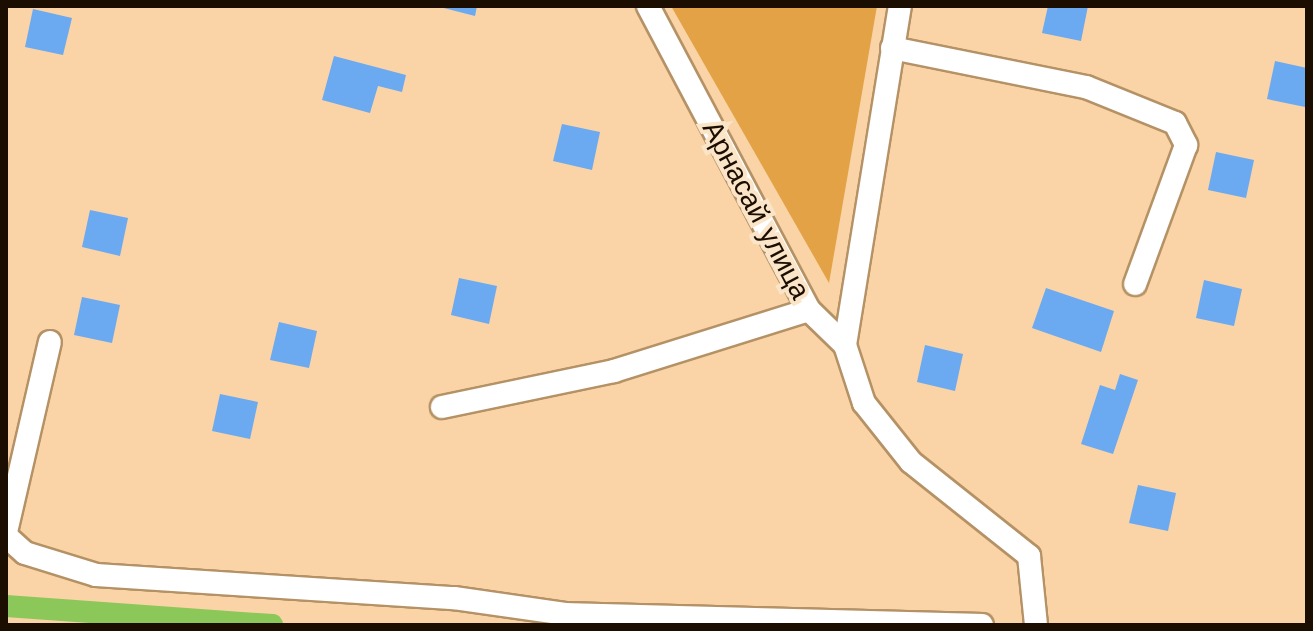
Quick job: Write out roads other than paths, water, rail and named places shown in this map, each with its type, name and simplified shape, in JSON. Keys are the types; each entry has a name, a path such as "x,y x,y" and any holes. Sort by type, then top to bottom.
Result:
{"street":[{"name":"Арнасай улица","path":"648,6 809,310 845,345 864,403 911,462 1029,556 1036,625"},
{"path":"845,345 900,6"},
{"path":"892,48 1086,87 1175,123 1186,145 1135,284"},
{"path":"442,407 614,371 809,310"},
{"path":"50,342 6,534 25,553 96,575 454,598 565,614 982,625"}],"waterway":[{"path":"6,606 272,625"}]}
